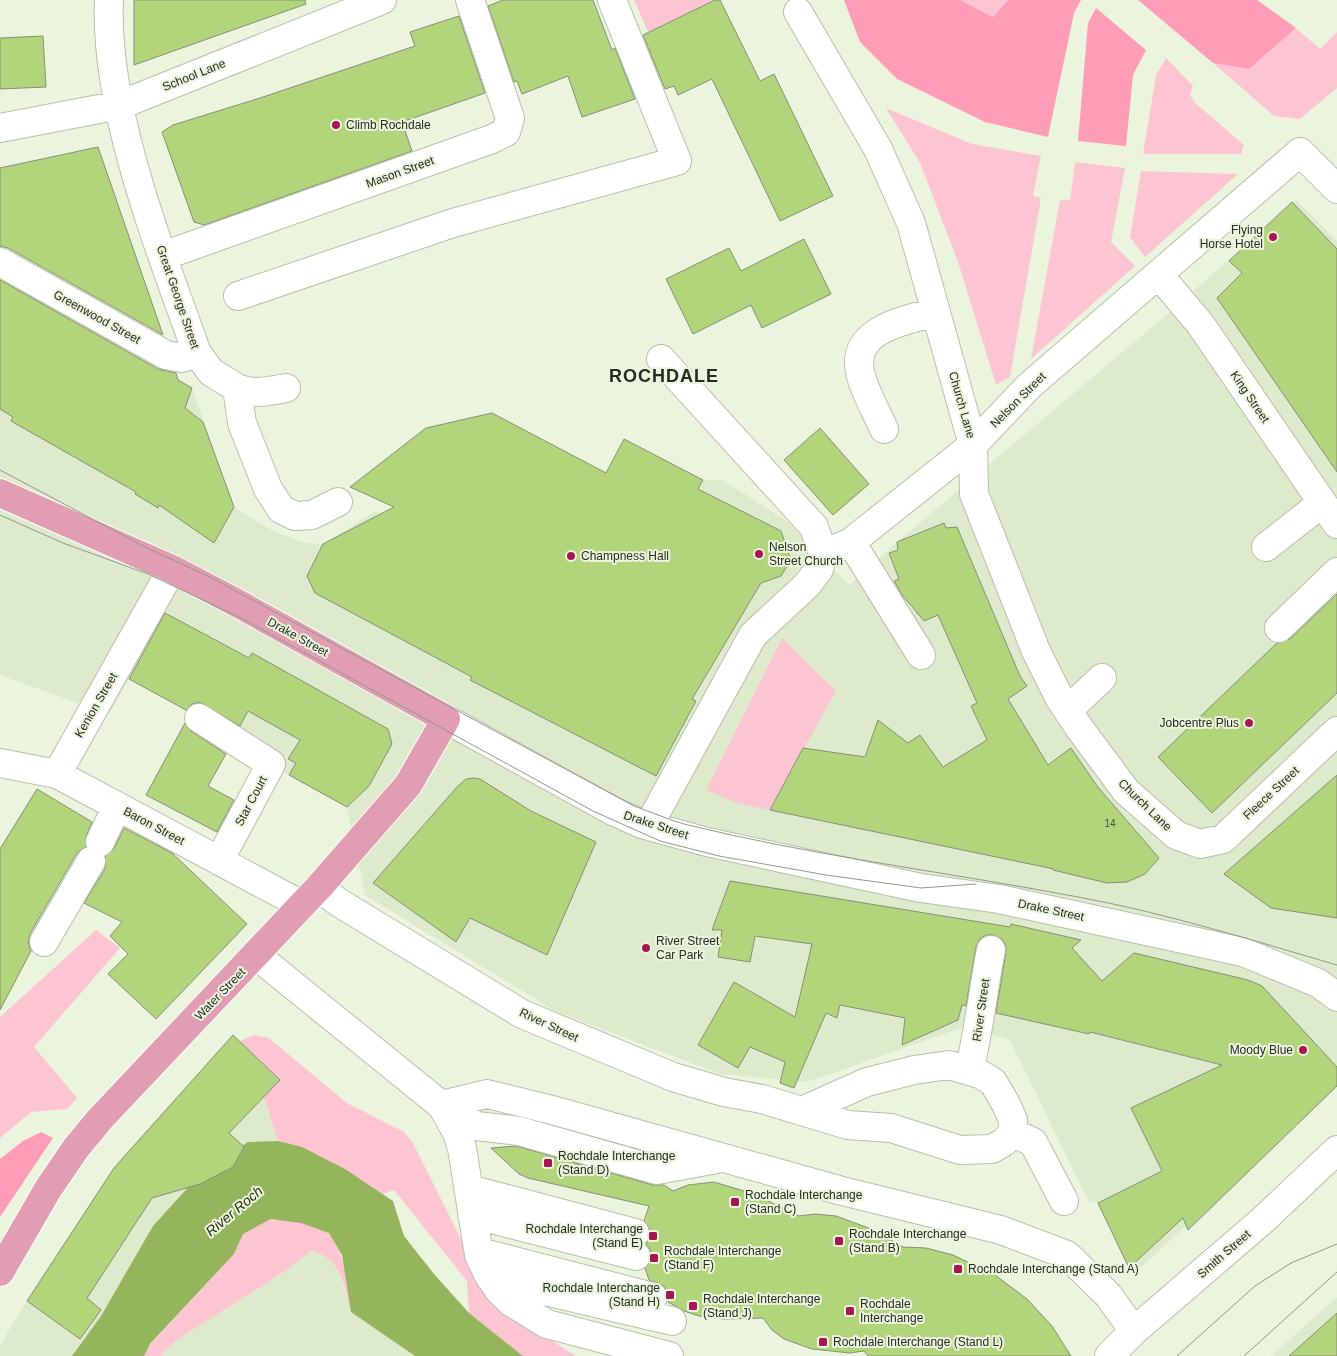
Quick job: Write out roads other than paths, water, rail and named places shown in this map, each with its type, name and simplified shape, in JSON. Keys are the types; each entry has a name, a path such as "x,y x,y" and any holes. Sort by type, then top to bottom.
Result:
{"main road":[{"name":"Drake Street","path":"0,493 172,569 446,719"},
{"name":"Water Street","path":"0,1272 48,1188 76,1148 100,1119 257,956 408,785 446,719"}],"street":[{"name":"Great George Street","path":"109,0 114,76 120,105 129,146 163,256 197,353 211,372 237,388"},
{"name":"School Lane","path":"0,128 120,105 382,0"},
{"name":"Mason Street","path":"163,256 492,140 506,132 510,118 470,0"},
{"path":"238,296 453,223 677,161 612,0"},
{"name":"Church Lane","path":"792,4 878,149 911,223 973,445 974,494 1036,651 1068,710 1126,791 1176,835 1200,844"},
{"name":"Nelson Street","path":"823,554 851,542 973,445 1029,386 1300,152 1337,189"},
{"name":"Greenwood Street","path":"0,262 166,355 182,358 197,353"},
{"name":"King Street","path":"1159,275 1201,325 1330,513"},
{"path":"884,429 860,373 859,360 863,348 872,337 886,327 936,312"},
{"path":"649,825 753,635 807,585 819,569 823,554 814,527 661,359"},
{"path":"286,388 264,392 245,391 237,388 242,423 268,490 280,509 296,516 312,515 338,502"},
{"path":"1266,547 1330,513"},
{"path":"851,542 921,655"},
{"name":"Kenion Street","path":"57,774 172,569"},
{"path":"1279,628 1337,572"},
{"path":"1068,710 1102,678"},
{"name":"Star Court","path":"199,718 271,764 219,861"},
{"name":"Drake Street","path":"446,719 613,811 649,825 707,842 921,888 999,899 1244,952 1318,983 1337,997"},
{"name":"Fleece Street","path":"1200,844 1223,839 1337,731"},
{"name":"Baron Street","path":"0,764 57,774 219,861 310,896"},
{"path":"44,942 96,851 117,806"},
{"name":"River Street","path":"310,896 338,902 522,1014 673,1077 724,1092 762,1099 848,1125 891,1128 960,1150 992,1149 1004,1142 1013,1133"},
{"name":"River Street","path":"969,1071 978,1036 981,1003 991,950"},
{"path":"257,956 441,1105 457,1133 469,1137 519,1131 657,1170 723,1158"},
{"path":"802,1111 867,1082 914,1070 949,1065 980,1074 993,1082 1006,1104 1013,1120 1013,1133 1033,1142 1064,1201"},
{"path":"441,1105 486,1094 842,1191 1001,1230 1067,1256 1108,1295 1134,1331"},
{"path":"486,1094 469,1137 474,1222 490,1278 511,1302 546,1324 669,1356"},
{"name":"Smith Street","path":"1109,1356 1134,1331 1264,1219 1337,1150"},
{"path":"474,1222 641,1266 474,1222"},
{"path":"490,1278 672,1320"}],"water":[{"name":"River Roch","path":"278,1141 302,1147 345,1169 393,1201 404,1236 434,1274 469,1313 523,1356 415,1356 351,1312 342,1255 329,1233 301,1223 271,1219 243,1234 234,1254 150,1344 144,1356 72,1356 101,1316 153,1226 203,1171 248,1142"}],"tram line":[{"path":"0,470 147,548 208,576 634,806 665,818 684,824 782,845 1111,903 1208,928 1337,965"},
{"path":"0,515 63,543 148,574 243,619 593,811 660,841 719,856 826,875 921,888 976,884"},
{"path":"1177,1356 1255,1286 1291,1263 1337,1244"},
{"path":"1244,1356 1337,1272"}],"place":[{"name":"Climb Rochdale","path":"336,125"},
{"name":"Flying Horse Hotel","path":"1273,237"},
{"name":"Nelson Street Church","path":"759,554"},
{"name":"Champness Hall","path":"571,556"},
{"name":"Jobcentre Plus","path":"1249,723"},
{"name":"River Street Car Park","path":"646,948"},
{"name":"Moody Blue","path":"1303,1050"},
{"name":"Rochdale Interchange (Stand D)","path":"548,1163"},
{"name":"Rochdale Interchange (Stand C)","path":"735,1202"},
{"name":"Rochdale Interchange (Stand E)","path":"653,1236"},
{"name":"Rochdale Interchange (Stand B)","path":"839,1241"},
{"name":"Rochdale Interchange (Stand F)","path":"654,1258"},
{"name":"Rochdale Interchange (Stand A)","path":"958,1269"},
{"name":"Rochdale Interchange (Stand H)","path":"670,1295"},
{"name":"Rochdale Interchange (Stand J)","path":"693,1306"},
{"name":"Rochdale Interchange","path":"850,1311"},
{"name":"Rochdale Interchange (Stand L)","path":"823,1342"}],"district":[{"name":"ROCHDALE","path":"664,376"}]}
